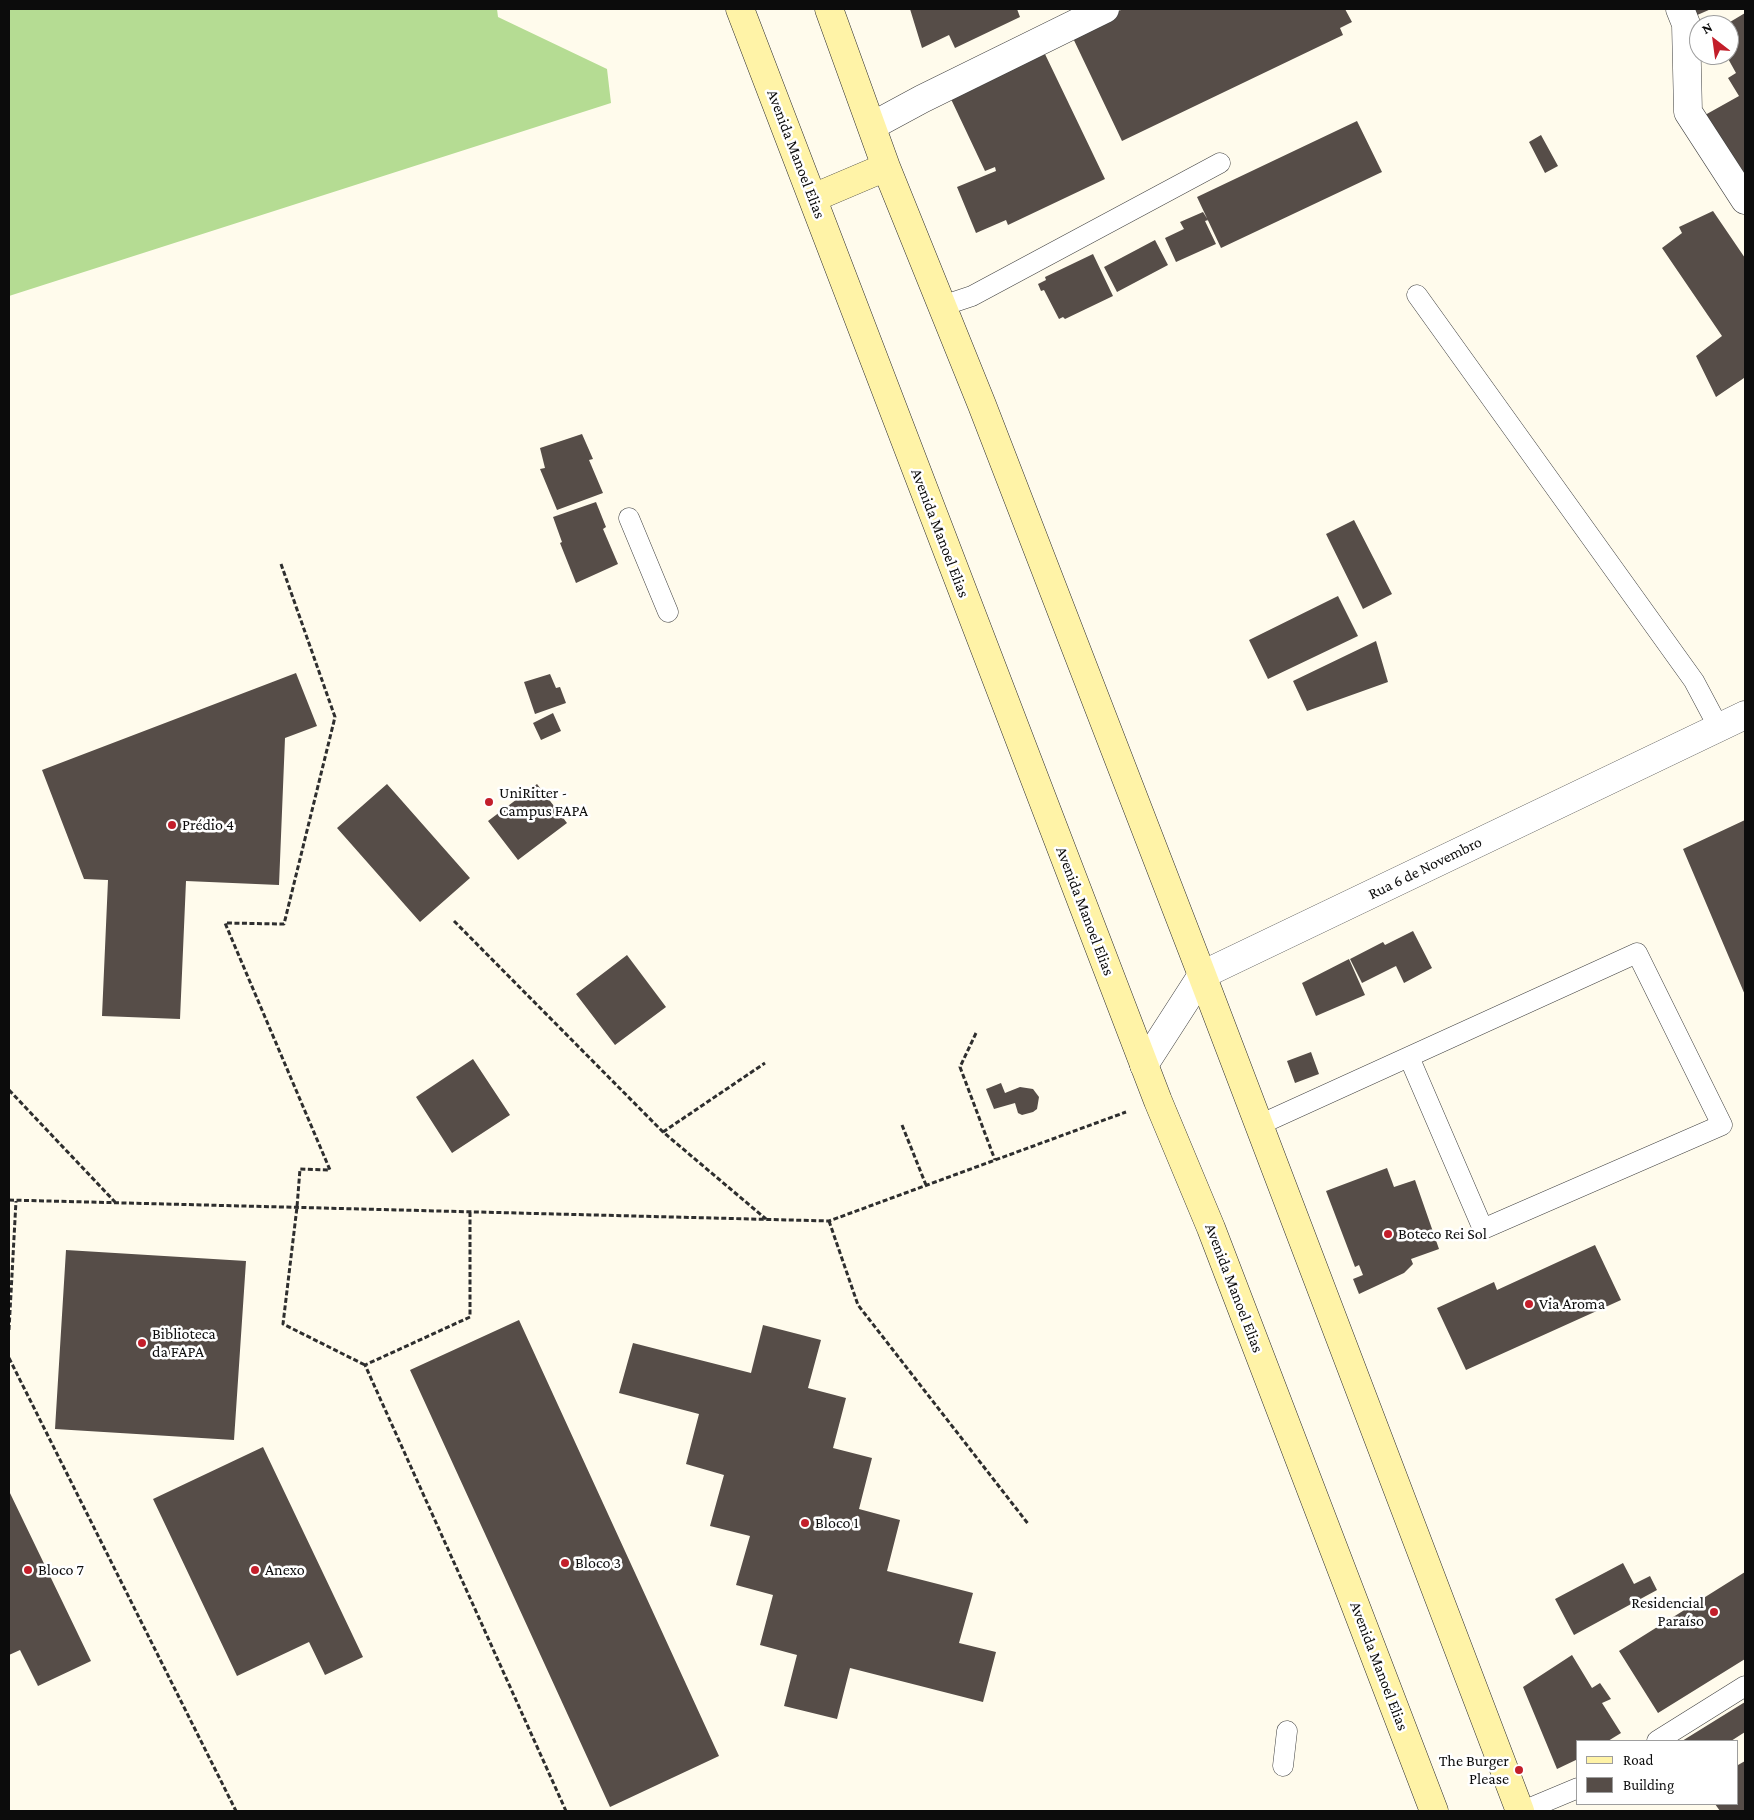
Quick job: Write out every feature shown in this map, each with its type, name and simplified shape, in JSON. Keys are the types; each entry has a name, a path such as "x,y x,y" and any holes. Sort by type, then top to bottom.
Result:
{"main road":[{"name":"Avenida Manoel Elias","path":"740,9 1144,1065 1215,1238 1434,1811"},
{"path":"829,9 886,167 942,306 1202,975 1522,1811"},
{"path":"813,198 886,167"}],"street":[{"path":"872,126 922,99 1105,9"},
{"path":"1680,9 1686,24 1688,112 1745,200"},
{"name":"Rua 6 de Novembro","path":"1202,975 1745,716"},
{"path":"1144,1065 1202,975"}],"lane":[{"path":"942,306 972,296 1220,162"},
{"path":"1418,295 1694,681 1719,728"},
{"path":"629,518 668,612"},
{"path":"1259,1125 1409,1057 1637,954 1722,1125 1483,1229 1409,1057"},
{"path":"1659,1740 1745,1686"},
{"path":"1283,1766 1287,1731"},
{"path":"1522,1811 1576,1789"}],"path":[{"path":"280,564 335,717 284,924 224,923 330,1170 300,1169 283,1324 365,1365 566,1811"},
{"path":"454,921 663,1132 767,1220"},
{"path":"976,1033 960,1067 995,1160"},
{"path":"663,1132 765,1063"},
{"path":"9,1090 116,1203"},
{"path":"9,1200 829,1221 1158,1100"},
{"path":"902,1125 926,1185"},
{"path":"9,1330 16,1201"},
{"path":"365,1365 470,1317 470,1212"},
{"path":"829,1221 858,1305 1029,1525"},
{"path":"9,1358 236,1811"}],"green space":[{"path":"9,9 497,9 498,17 607,69 611,103 9,296"}],"building":[{"path":"910,9 1017,9 1020,17 955,48 949,35 922,48"},
{"path":"1123,9 1345,9 1352,22 1340,28 1343,35 1122,141 1071,34"},
{"path":"1692,9 1711,9 1697,15 1695,15"},
{"path":"1745,13 1745,180 1705,115 1739,96 1728,78 1736,73 1732,65 1739,65 1739,17"},
{"path":"1044,52 1105,179 1008,225 1006,220 976,233 957,187 996,171 995,167 985,171 950,97"},
{"path":"1357,121 1382,172 1221,248 1197,197"},
{"path":"1541,135 1558,166 1545,173 1529,142"},
{"path":"1713,211 1745,258 1745,382 1744,378 1716,397 1696,356 1722,336 1662,248 1682,233 1679,227"},
{"path":"1203,212 1208,220 1205,221 1216,244 1176,262 1165,238 1184,229 1180,222"},
{"path":"1155,240 1168,265 1117,292 1104,267"},
{"path":"1093,254 1113,296 1065,319 1063,317 1059,319 1044,290 1041,291 1038,284 1046,280 1045,277"},
{"path":"582,434 593,459 589,460 603,493 557,510 540,469 545,468 540,448"},
{"path":"596,502 606,527 603,529 618,564 576,583 560,543 562,542 553,517"},
{"path":"1354,520 1392,594 1363,609 1326,534"},
{"path":"1338,596 1358,636 1268,679 1249,640"},
{"path":"1376,641 1388,682 1307,711 1293,681"},
{"name":"Prédio 4","path":"296,673 317,726 285,738 279,885 186,881 180,1019 102,1016 108,880 84,879 42,770"},
{"path":"550,674 556,688 560,687 566,703 535,714 524,682"},
{"path":"553,713 561,731 541,740 533,723"},
{"path":"387,784 470,878 420,922 337,828"},
{"path":"537,784 567,823 518,860 488,821"},
{"path":"1745,820 1745,995 1683,849"},
{"path":"1413,931 1432,968 1404,983 1396,966 1362,983 1350,959 1383,942 1385,945"},
{"path":"627,955 666,1007 615,1045 576,994"},
{"path":"1349,959 1365,995 1316,1016 1302,983"},
{"path":"1311,1052 1319,1074 1295,1083 1287,1061"},
{"path":"473,1059 510,1115 452,1153 416,1097"},
{"path":"1001,1083 1005,1093 1020,1087 1033,1089 1039,1097 1037,1109 1022,1115 1018,1113 1015,1103 994,1109 986,1089"},
{"name":"Boteco Rei Sol","path":"1387,1168 1394,1187 1415,1180 1439,1249 1411,1259 1413,1264 1404,1273 1359,1294 1353,1279 1363,1275 1359,1265 1355,1267 1326,1191"},
{"name":"Via Aroma","path":"1595,1245 1621,1300 1466,1370 1437,1308 1494,1282 1497,1290"},
{"path":"66,1250 246,1261 234,1440 55,1429"},
{"name":"Bloco 3","path":"519,1320 719,1756 610,1807 410,1370"},
{"name":"Bloco 1","path":"763,1325 821,1340 808,1388 846,1398 833,1448 872,1458 859,1509 900,1520 887,1571 973,1593 959,1643 996,1652 983,1702 850,1668 837,1719 784,1706 797,1655 760,1645 773,1595 736,1585 750,1536 710,1526 724,1475 686,1464 699,1414 619,1393 633,1343 751,1373"},
{"name":"Anexo","path":"263,1447 363,1657 325,1675 309,1642 237,1676 153,1499"},
{"name":"Bloco 7","path":"9,1491 91,1661 38,1686 20,1650 9,1655"},
{"path":"1623,1563 1634,1584 1650,1576 1657,1590 1574,1635 1555,1599"},
{"name":"Residencial Paraíso","path":"1745,1572 1745,1659 1658,1713 1619,1651"},
{"path":"1572,1655 1592,1688 1600,1683 1611,1699 1602,1703 1621,1733 1610,1740 1576,1740 1576,1760 1557,1769 1523,1687"},
{"path":"1745,1702 1745,1732 1733,1740 1684,1740"},
{"path":"1745,1761 1745,1811 1720,1811 1716,1805 1739,1805 1739,1764"}],"place":[{"name":"UniRitter - Campus FAPA","path":"489,802"},
{"name":"Prédio 4","path":"172,825"},
{"name":"Boteco Rei Sol","path":"1388,1234"},
{"name":"Via Aroma","path":"1529,1304"},
{"name":"Biblioteca da FAPA","path":"142,1343"},
{"name":"Bloco 1","path":"805,1523"},
{"name":"Bloco 3","path":"565,1563"},
{"name":"Bloco 7","path":"28,1570"},
{"name":"Anexo","path":"255,1570"},
{"name":"Residencial Paraíso","path":"1714,1612"},
{"name":"The Burger Please","path":"1519,1770"}]}
